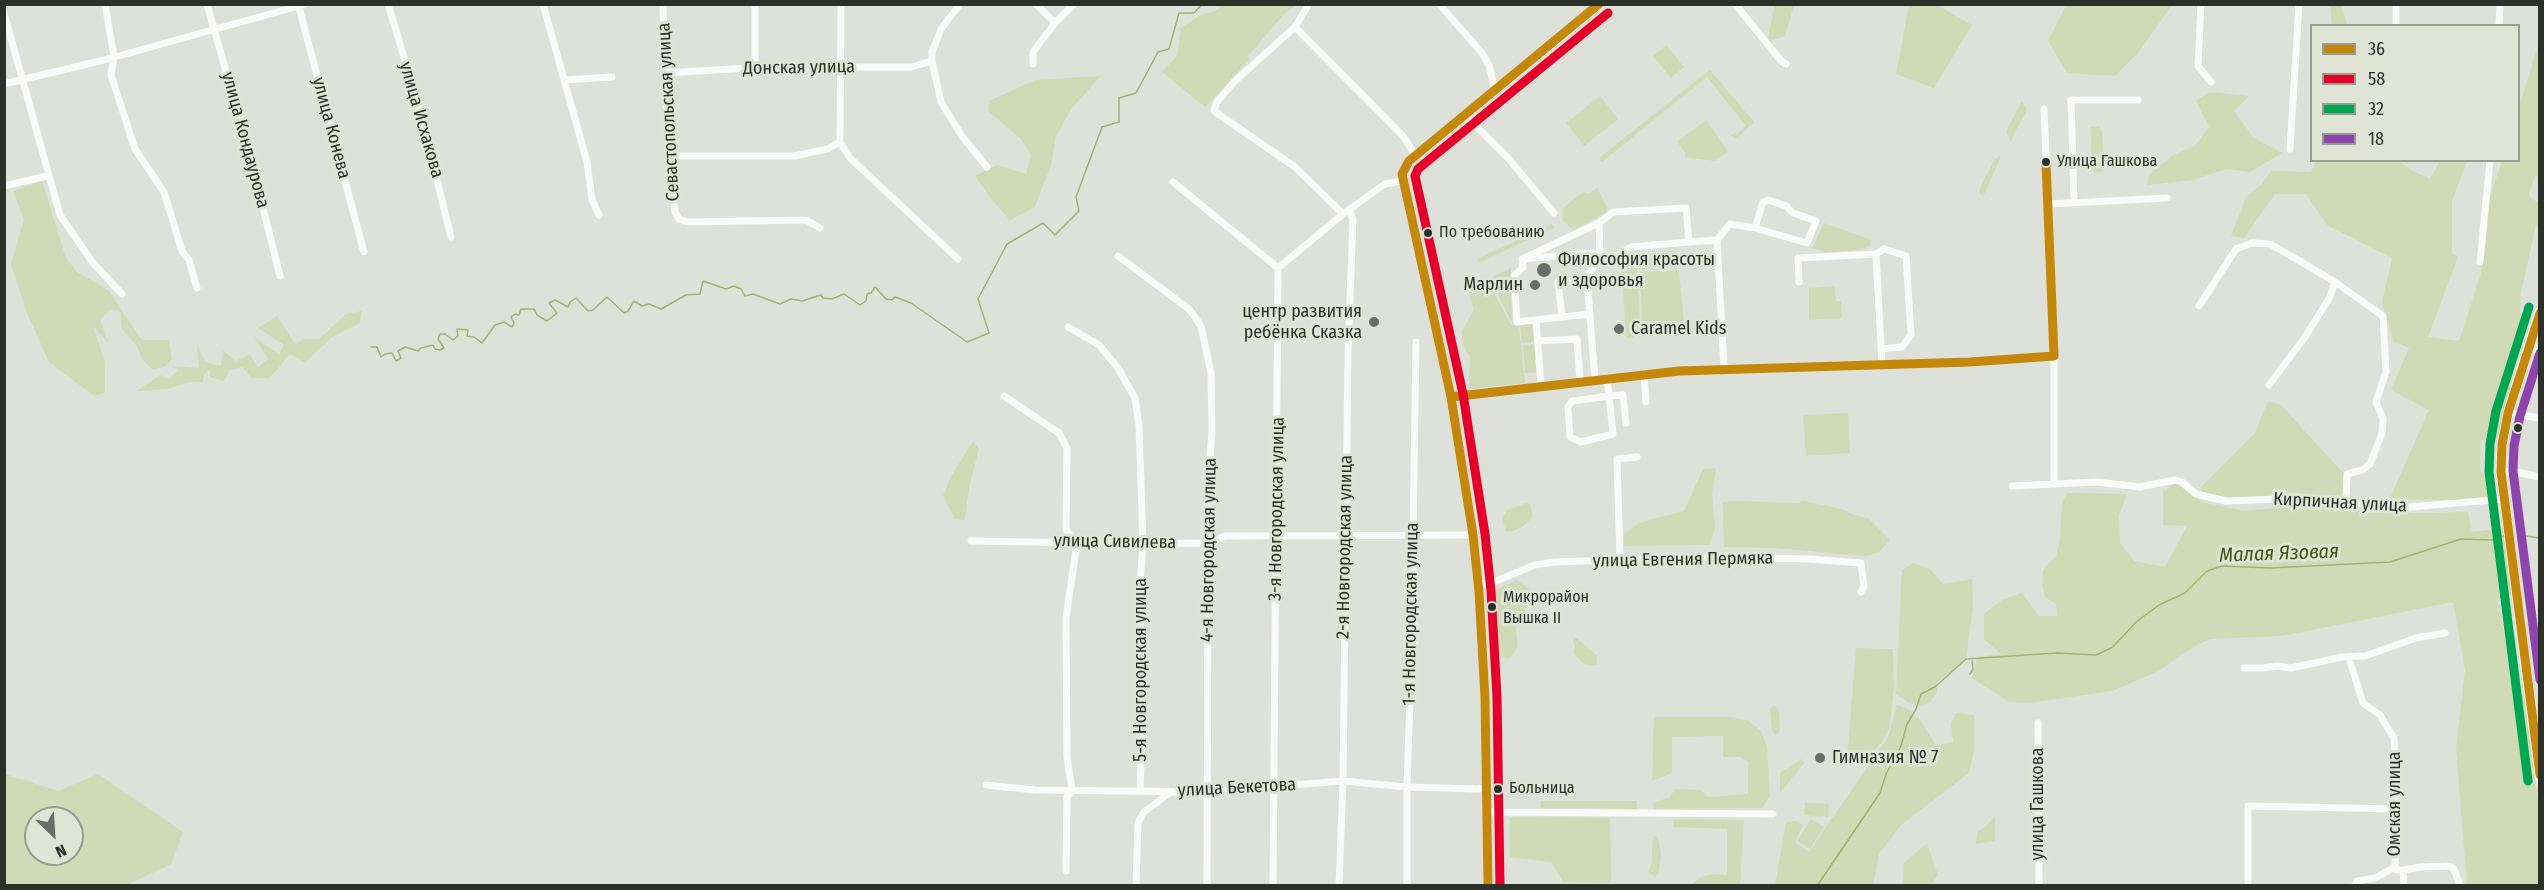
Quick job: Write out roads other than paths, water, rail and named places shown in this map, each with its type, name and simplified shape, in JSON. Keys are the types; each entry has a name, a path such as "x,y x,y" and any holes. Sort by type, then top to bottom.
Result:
{"main road":[{"path":"1488,885 1488,787 1479,584 1451,397 1402,181 1404,168 1416,156 1600,4"},
{"path":"2540,311 2508,413 2502,445 2501,472 2540,779"}],"street":[{"path":"105,4 114,57 111,75 135,149 164,192 182,251 189,261 197,288"},
{"name":"улица Кондаурова","path":"207,4 251,160 280,276"},
{"name":"улица Исхакова","path":"388,4 422,118 451,237"},
{"path":"543,4 587,162 586,175 592,200 599,215"},
{"name":"Севастопольская улица","path":"663,4 668,156 675,212 679,219 687,222 806,220 820,228"},
{"path":"755,4 755,68"},
{"path":"841,4 840,142 850,158 958,259"},
{"path":"960,4 941,29 932,52 932,61 941,102 957,129 987,166"},
{"path":"1036,4 1055,22"},
{"path":"1033,64 1033,52 1055,22 1074,4"},
{"path":"1309,4 1295,27 1235,81 1217,102 1214,111 1295,167 1346,212"},
{"path":"1439,4 1482,53 1489,64 1495,90"},
{"path":"1734,4 1786,64"},
{"path":"2200,4 2198,66 2211,82"},
{"path":"2290,149 2299,4"},
{"path":"2396,4 2396,24"},
{"path":"2499,24 2500,4"},
{"path":"4,84 114,57 300,5"},
{"name":"улица Конева","path":"300,5 364,252"},
{"path":"4,13 47,176 60,215 93,263 122,294"},
{"path":"1295,27 1403,136 1416,156"},
{"name":"Донская улица","path":"665,73 755,68 911,67 932,61"},
{"path":"565,81 612,77"},
{"path":"2074,203 2071,100 2138,100"},
{"path":"2013,486 2054,484 2054,356 2044,109"},
{"path":"1466,115 1508,158 1554,213"},
{"path":"668,156 794,156 827,149 840,142"},
{"path":"2480,262 2490,162"},
{"path":"4,186 47,176"},
{"path":"1173,182 1278,268 1346,212 1385,184 1402,181"},
{"path":"2049,204 2167,198"},
{"path":"1724,368 1717,240 1730,224 1755,228 1807,243 1816,221 1793,213 1786,206 1767,200 1763,202 1755,228"},
{"path":"1522,259 1599,223 1613,212 1686,208 1689,242"},
{"name":"2-я Новгородская улица","path":"1339,885 1343,781 1345,534 1353,219 1346,212"},
{"path":"1595,380 1587,278 1600,256 1599,223"},
{"path":"1522,259 1592,253 1600,256 1616,256 1631,247 1717,240"},
{"path":"2199,306 2236,249 2252,243 2270,244 2335,282 2383,316 2386,372 2376,402 2383,419 2382,434 2370,464 2362,470 2348,474 2346,501"},
{"path":"1799,282 1798,258 1876,254 1884,249 1906,256 1911,335 1902,347 1881,349"},
{"path":"1876,254 1882,364"},
{"name":"4-я Новгородская улица","path":"1118,256 1189,309 1201,326 1211,373 1212,430 1206,515 1209,543 1207,885"},
{"path":"1522,259 1523,267 1514,276 1517,322 1590,314"},
{"name":"3-я Новгородская улица","path":"1273,885 1278,268"},
{"path":"1562,317 1558,282 1587,278"},
{"path":"2269,385 2305,337 2330,297 2335,282"},
{"path":"1536,321 1540,385"},
{"name":"5-я Новгородская улица","path":"1068,327 1099,345 1118,368 1135,398 1139,425 1143,544 1139,598 1143,710 1140,790"},
{"path":"1538,341 1577,339 1580,381"},
{"name":"1-я Новгородская улица","path":"1407,885 1407,787 1411,671 1415,638 1413,570 1409,546 1413,535 1416,342"},
{"path":"2528,347 2540,350"},
{"path":"1451,397 1540,385 1724,368 1970,362 2054,356"},
{"path":"1644,374 1646,402"},
{"path":"1607,378 1609,396 1613,434 1581,442 1570,437 1569,403 1572,401 1609,396 1623,395 1626,423"},
{"path":"1004,396 1059,433 1067,448 1066,530 1077,543 1066,618 1066,757 1072,790 1067,796 1066,871"},
{"path":"2508,413 2540,418"},
{"path":"1620,558 1617,459 1637,457"},
{"path":"2501,472 2512,471 2540,477"},
{"name":"Кирпичная улица","path":"2054,484 2096,482 2140,487 2168,480 2182,482 2196,494 2226,501 2307,498 2374,506 2410,507 2504,499"},
{"name":"улица Сивилева","path":"971,541 1143,544 1209,543 1225,536 1277,534 1473,535"},
{"name":"улица Евгения Пермяка","path":"1479,584 1491,583 1535,565 1554,562 1620,558 1809,559 1861,563 1864,586 1861,592"},
{"path":"2244,668 2277,666 2291,668 2342,657 2365,656 2416,638 2445,633"},
{"name":"Омская улица","path":"2349,658 2363,702 2380,715 2394,738 2397,809 2395,867 2396,870 2403,870 2404,885"},
{"name":"улица Гашкова","path":"2038,723 2039,885"},
{"name":"улица Бекетова","path":"986,785 1171,792 1207,792 1343,781 1407,787 1478,789 1488,787"},
{"path":"1136,885 1138,823 1144,812 1171,792"},
{"path":"2248,885 2248,806 2397,809"},
{"path":"1487,812 1773,814"},
{"path":"2403,870 2449,866 2454,869 2460,885"},
{"path":"2354,885 2357,881 2375,878 2395,867"}],"waterway":[{"path":"371,347 377,347 381,357 392,353 396,361 401,358 398,351 405,347 418,351 433,345 435,349 444,348 438,339 440,334 445,334 453,340 458,336 457,329 468,330 467,336 474,337 482,343 495,325 504,322 512,327 514,323 511,317 515,314 519,315 521,309 534,309 537,315 547,321 557,313 549,303 555,300 568,307 570,302 576,298 588,311 593,310 607,297 624,313 634,301 642,306 649,304 661,309 686,295 700,294 703,281 726,289 734,286 741,289 745,296 753,294 780,304 791,299 802,301 821,295 823,298 832,299 844,294 860,305 866,301 867,294 871,293 875,287 886,299 892,300 895,297 911,303 967,342 989,333 978,299 1007,244 1043,223 1055,235 1079,211 1076,197 1102,127 1119,122 1119,98 1136,93 1158,52 1169,49 1179,13 1194,13 1202,4"},
{"name":"Малая Язовая","path":"2518,535 2540,538"},
{"name":"Малая Язовая","path":"1817,886 1880,793 1921,694 1935,687 1966,659 2057,653 2096,655 2113,647 2136,622 2159,605 2185,593 2207,571 2222,566 2270,568 2390,562 2461,539 2494,540 2504,536"},
{"name":"Малая Язовая","path":"1970,674 1973,669 1972,661"}],"place":[{"name":"Улица Гашкова","path":"2046,162"},
{"name":"По требованию","path":"1428,233"},
{"name":"Философия красоты и здоровья","path":"1544,270"},
{"name":"Марлин","path":"1535,285"},
{"name":"центр развития ребёнка Сказка","path":"1374,322"},
{"name":"Caramel Kids","path":"1619,329"},
{"name":"Микрорайон Вышка II","path":"1492,607"},
{"name":"Гимназия № 7","path":"1820,758"},
{"name":"Больница","path":"1498,789"}]}
